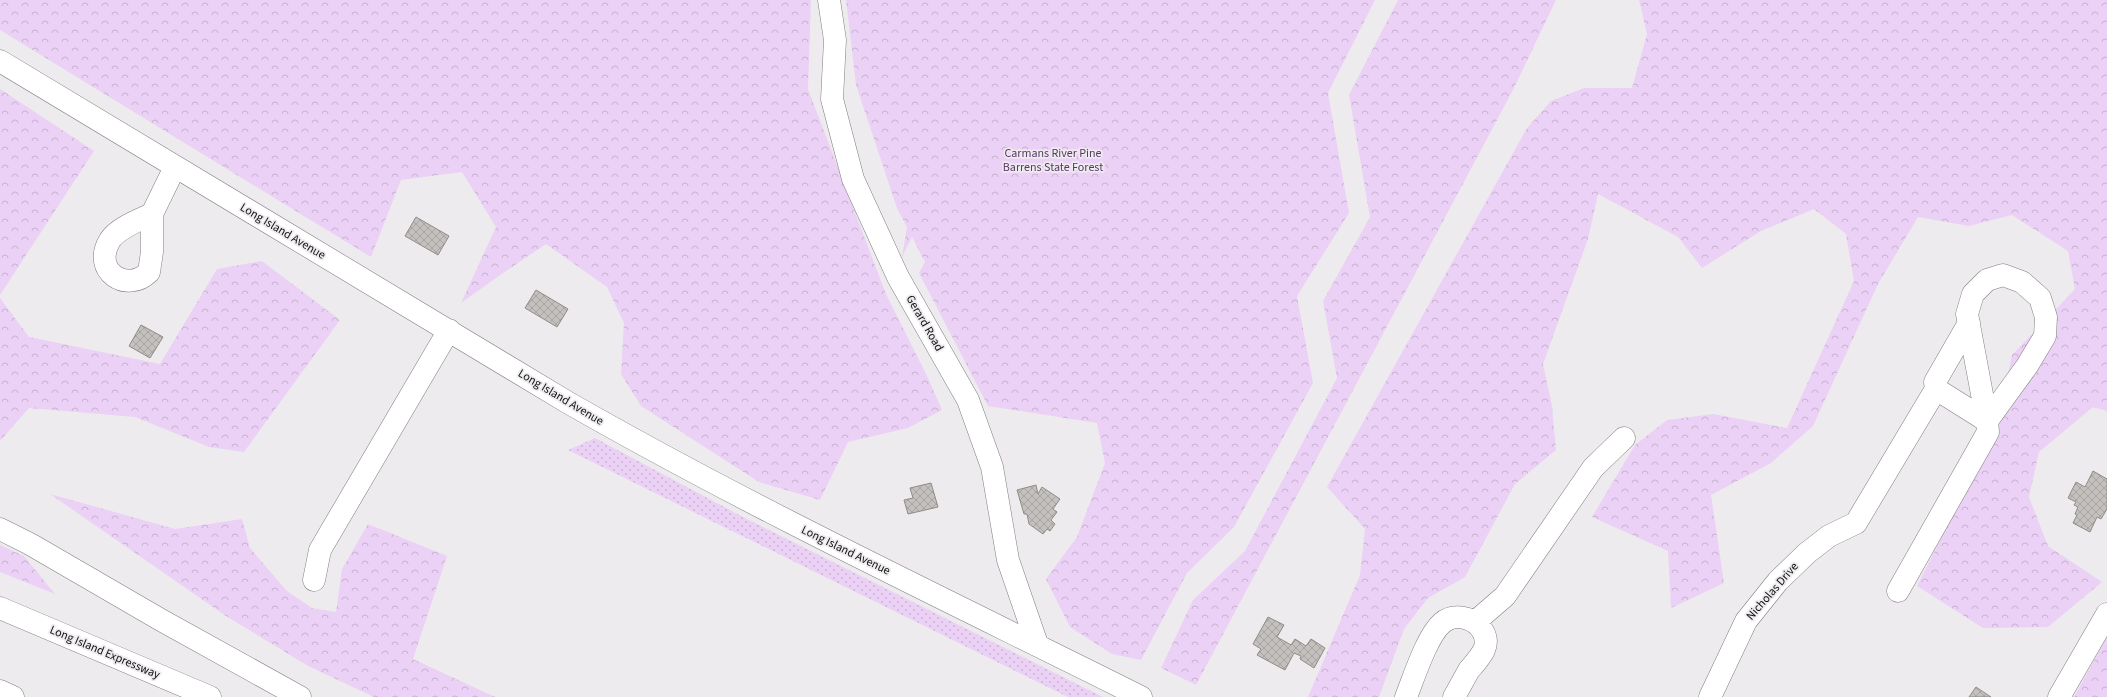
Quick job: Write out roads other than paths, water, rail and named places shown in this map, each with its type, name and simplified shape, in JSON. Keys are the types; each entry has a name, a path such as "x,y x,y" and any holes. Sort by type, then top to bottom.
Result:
{"main road":[{"name":"Gerard Road","path":"829,0 835,40 832,99 853,179 898,276 968,400 992,467 1008,560 1037,644"},
{"name":"Long Island Avenue","path":"0,62 567,402 719,486 1141,697"},
{"path":"152,214 175,167"},
{"path":"1898,591 1988,432 1967,314 1973,294 1987,280 2003,275 2022,282 2040,298 2046,317 2045,336 2027,366 1987,421"},
{"name":"Nicholas Drive","path":"1710,697 1746,621 1778,581 1807,553 1829,536 1856,523 1936,389 1935,382 1969,323"},
{"path":"314,580 320,550 449,330"},
{"path":"1936,389 1987,421"},
{"path":"1475,622 1506,596 1593,468 1624,438"},
{"path":"0,529 30,544 161,620 300,697"},
{"name":"Long Island Expressway","path":"0,608 210,697"},
{"path":"2059,697 2107,614"},
{"path":"1406,697 1423,654 1440,624 1447,618 1457,616 1475,622 1483,632 1486,641 1484,650 1469,670 1454,697"},
{"path":"0,691 13,697"}],"park label":[{"name":"Carmans River Pine Barrens State Forest","path":"1053,160"}]}
